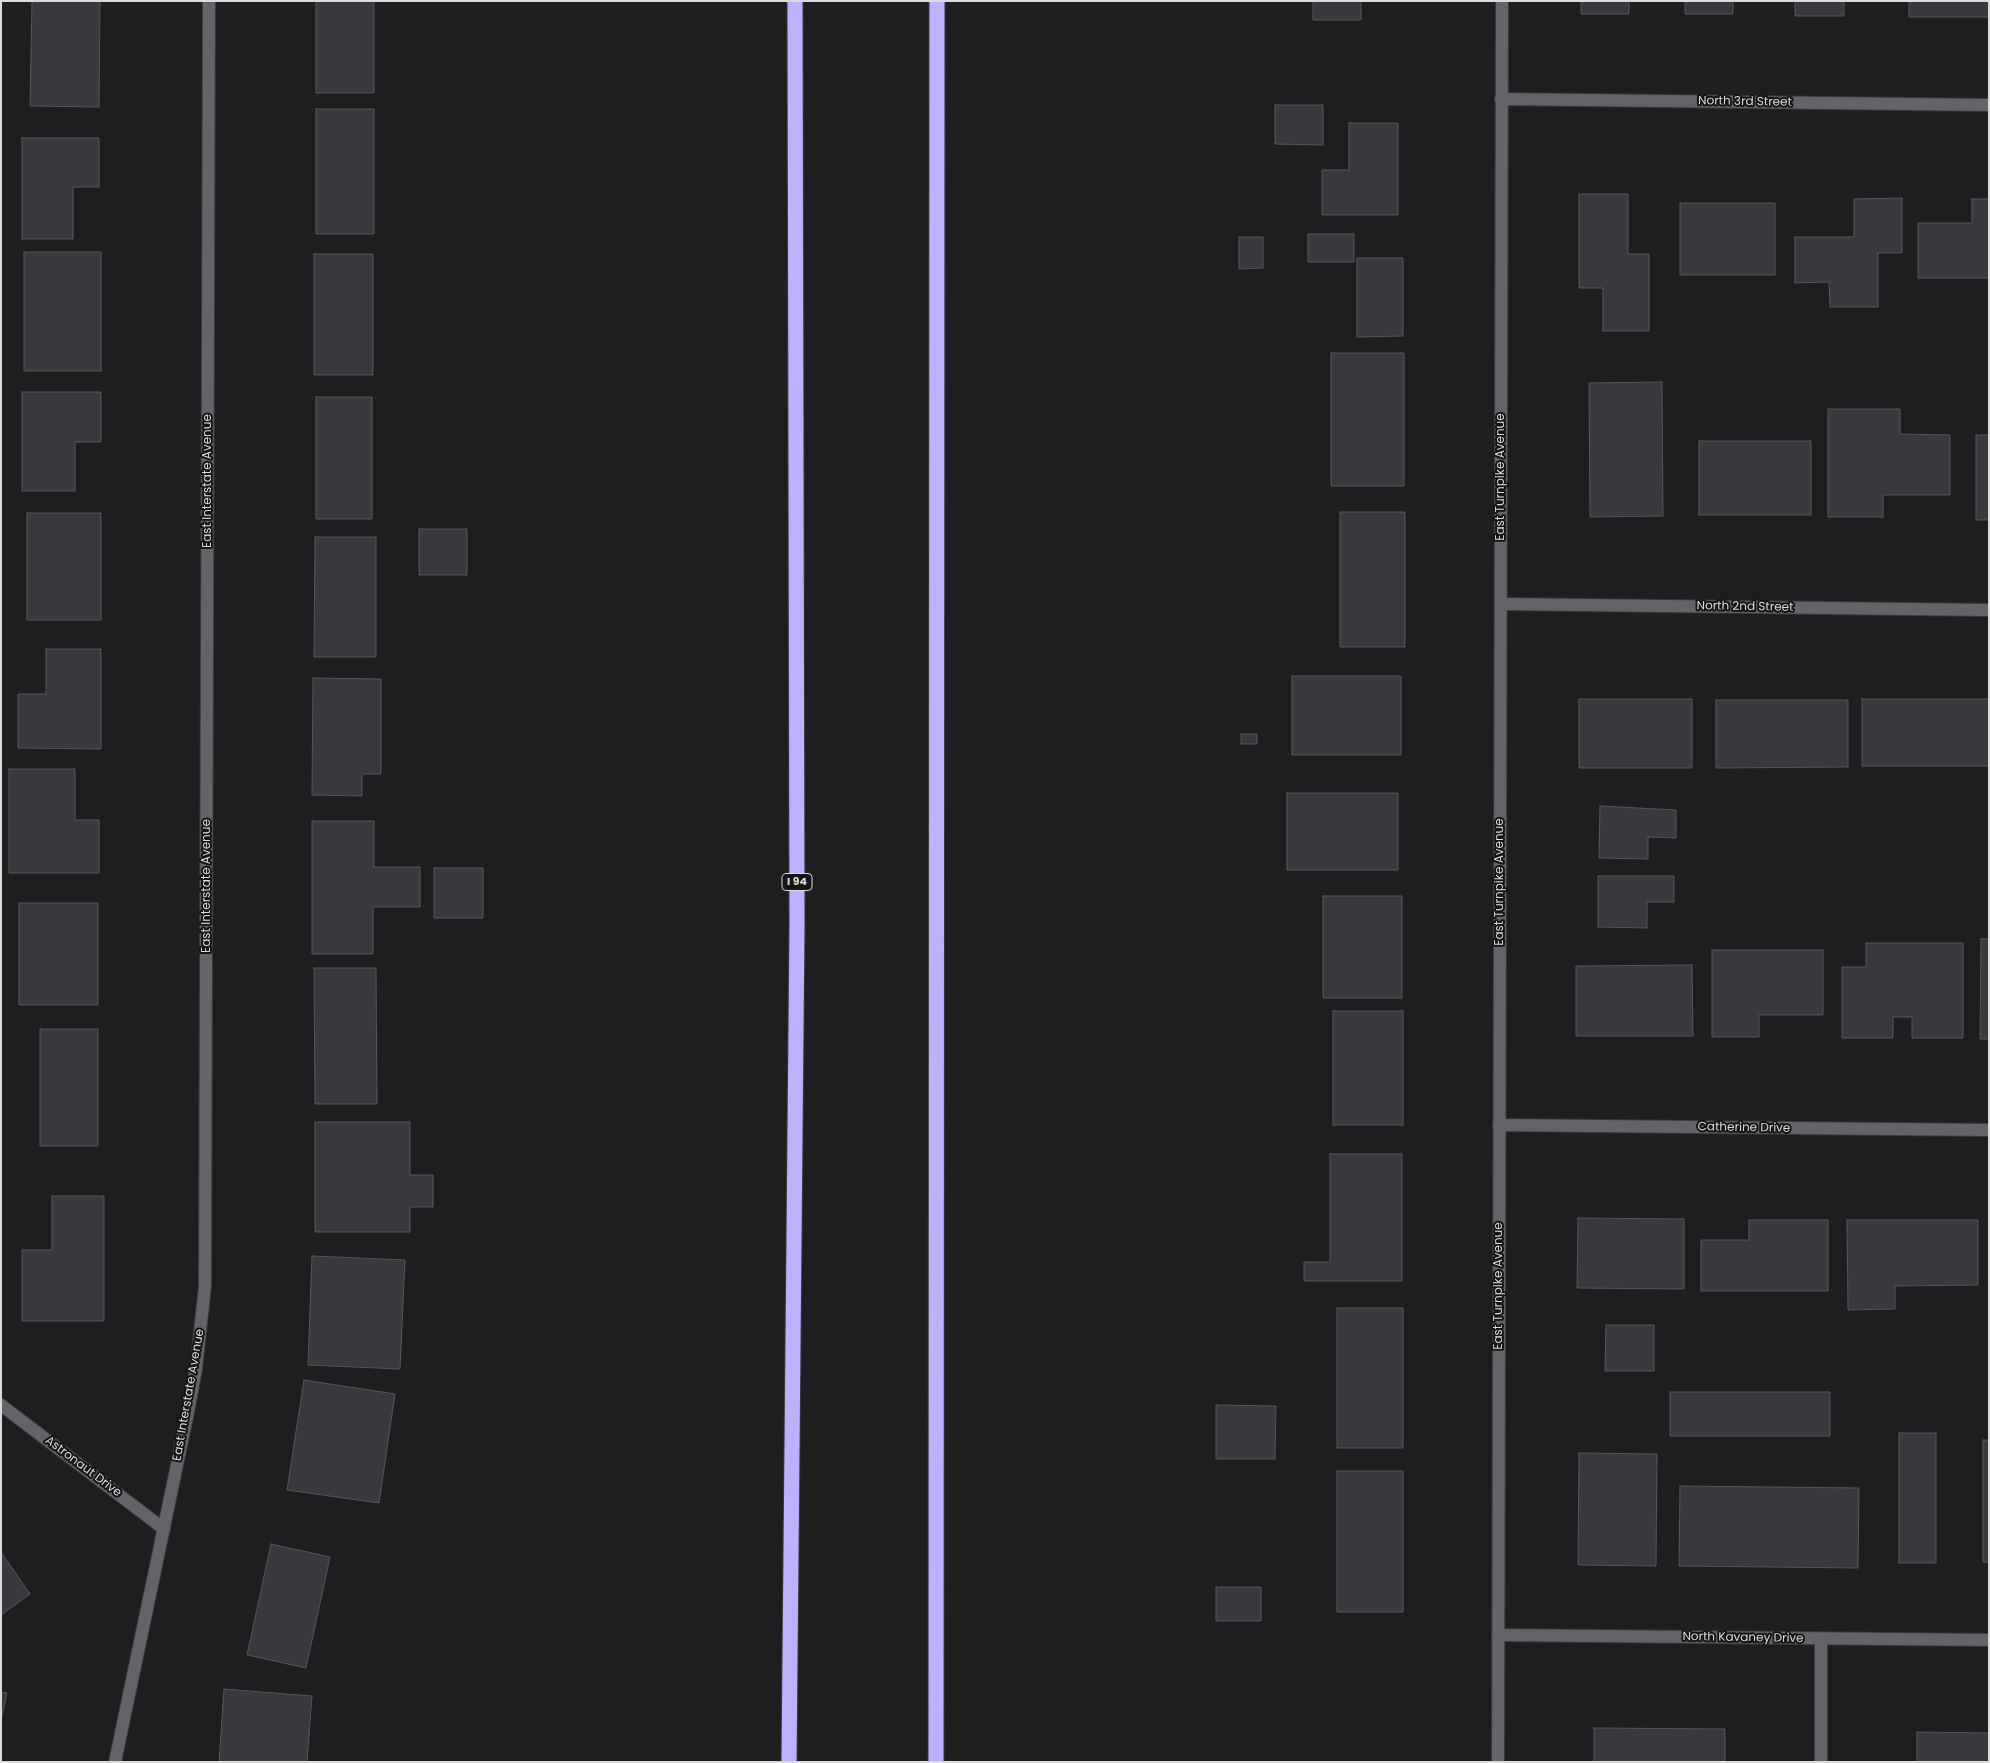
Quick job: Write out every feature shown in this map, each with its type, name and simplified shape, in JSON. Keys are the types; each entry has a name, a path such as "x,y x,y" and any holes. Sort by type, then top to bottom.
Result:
{"highway":[{"name":"I 94","path":"789,1762 797,924 796,1"},
{"path":"936,1762 937,1"}],"street":[{"name":"East Interstate Avenue","path":"115,1762 196,1369 205,1286 210,1"},
{"name":"East Turnpike Avenue","path":"1498,1762 1502,1"},
{"name":"North 3rd Street","path":"1502,99 1989,105"},
{"name":"North 2nd Street","path":"1501,604 1989,610"},
{"name":"Catherine Drive","path":"1499,1125 1989,1130"},
{"name":"Astronaut Drive","path":"1,1405 164,1529"},
{"name":"North Kavaney Drive","path":"1498,1635 1989,1640"},
{"path":"1821,1639 1821,1762"}],"building":[{"path":"32,1 100,1 99,107 30,106"},
{"path":"316,1 374,1 374,93 316,93"},
{"path":"1313,1 1361,1 1361,20 1313,20"},
{"path":"1581,1 1629,1 1629,14 1581,14"},
{"path":"1685,1 1733,1 1733,14 1685,14"},
{"path":"1795,1 1844,1 1844,16 1795,16"},
{"path":"1909,1 1989,1 1989,17 1909,17"},
{"path":"1275,105 1323,105 1323,145 1275,144"},
{"path":"316,109 374,109 374,234 316,234"},
{"path":"1349,123 1398,123 1398,215 1322,215 1322,170 1349,170"},
{"path":"22,138 99,138 99,187 73,187 73,239 22,239"},
{"path":"1579,194 1628,194 1628,254 1649,254 1649,331 1603,331 1603,288 1579,288"},
{"path":"1902,198 1902,253 1878,253 1878,307 1830,307 1829,282 1795,283 1795,237 1854,237 1854,199"},
{"path":"1972,199 1989,199 1989,278 1918,278 1918,223 1972,223"},
{"path":"1680,203 1775,203 1775,275 1680,275"},
{"path":"1308,234 1354,234 1354,262 1308,262"},
{"path":"1239,237 1263,237 1263,268 1239,269"},
{"path":"24,252 101,252 101,371 24,371"},
{"path":"314,254 373,254 373,375 314,375"},
{"path":"1357,258 1403,258 1403,336 1357,337"},
{"path":"1331,353 1404,353 1404,486 1331,486"},
{"path":"1662,382 1663,516 1590,517 1589,383"},
{"path":"22,392 101,392 101,442 75,442 75,491 22,491"},
{"path":"316,397 372,397 372,519 316,519"},
{"path":"1828,409 1900,409 1900,434 1950,435 1950,495 1883,495 1883,517 1828,517"},
{"path":"1976,435 1989,435 1989,520 1976,520"},
{"path":"1699,441 1811,441 1811,515 1699,515"},
{"path":"1340,512 1405,512 1405,647 1340,647"},
{"path":"27,513 101,513 101,620 27,620"},
{"path":"419,529 467,529 467,575 419,575"},
{"path":"315,537 376,537 376,657 314,657"},
{"path":"46,649 101,649 101,749 18,748 18,694 46,694"},
{"path":"1292,676 1401,676 1401,755 1292,755"},
{"path":"313,678 381,679 381,774 362,774 362,796 312,795"},
{"path":"1579,699 1692,699 1692,768 1579,768"},
{"path":"1862,699 1989,699 1989,766 1862,766"},
{"path":"1716,700 1848,700 1848,767 1716,768"},
{"path":"1241,734 1257,734 1257,744 1241,744"},
{"path":"9,769 75,769 75,820 99,820 99,873 9,873"},
{"path":"1287,793 1398,793 1398,870 1287,870"},
{"path":"1600,806 1676,810 1676,838 1648,837 1648,859 1599,858"},
{"path":"312,821 374,821 374,867 420,867 420,907 373,907 373,954 312,954"},
{"path":"434,868 483,868 483,918 434,918"},
{"path":"1598,876 1674,876 1674,902 1647,902 1647,928 1598,927"},
{"path":"1323,896 1402,896 1402,998 1323,998"},
{"path":"19,903 98,903 98,1005 19,1005"},
{"path":"1981,939 1989,939 1989,1039 1980,1039"},
{"path":"1866,943 1963,943 1963,1038 1912,1038 1912,1017 1893,1017 1893,1038 1842,1038 1842,967 1866,967"},
{"path":"1712,950 1823,950 1823,1015 1759,1015 1759,1037 1712,1037"},
{"path":"1692,965 1693,1036 1576,1036 1576,966"},
{"path":"314,968 376,968 377,1104 315,1104"},
{"path":"1333,1011 1403,1011 1403,1125 1333,1125"},
{"path":"40,1029 98,1029 98,1146 40,1146"},
{"path":"315,1122 410,1122 410,1175 433,1175 433,1207 410,1207 410,1232 315,1232"},
{"path":"1330,1154 1402,1154 1402,1281 1304,1281 1304,1262 1330,1262"},
{"path":"52,1196 104,1196 104,1321 22,1321 22,1250 52,1250"},
{"path":"1578,1218 1684,1219 1684,1289 1577,1288"},
{"path":"1749,1220 1828,1220 1828,1291 1701,1291 1701,1240 1749,1240"},
{"path":"1847,1220 1978,1220 1978,1285 1895,1286 1895,1309 1848,1310"},
{"path":"312,1256 405,1260 400,1369 308,1365"},
{"path":"1337,1308 1403,1308 1403,1448 1337,1448"},
{"path":"1606,1325 1654,1325 1654,1371 1605,1371"},
{"path":"304,1380 395,1394 379,1503 287,1490"},
{"path":"1670,1392 1830,1392 1830,1436 1670,1436"},
{"path":"1216,1405 1276,1406 1275,1459 1216,1459"},
{"path":"1899,1433 1936,1433 1936,1563 1899,1563"},
{"path":"1983,1440 1989,1440 1989,1562 1983,1562"},
{"path":"1579,1453 1657,1454 1656,1566 1578,1565"},
{"path":"1337,1471 1403,1471 1403,1612 1337,1612"},
{"path":"1680,1486 1859,1488 1858,1568 1679,1566"},
{"path":"271,1544 330,1557 306,1668 247,1655"},
{"path":"1,1552 30,1594 1,1615"},
{"path":"1216,1587 1261,1587 1261,1621 1216,1621"},
{"path":"224,1689 312,1696 307,1762 219,1762"},
{"path":"1,1692 7,1693 1,1721"},
{"path":"1594,1728 1725,1729 1725,1762 1594,1762"},
{"path":"1917,1732 1989,1733 1989,1762 1917,1762"}]}
